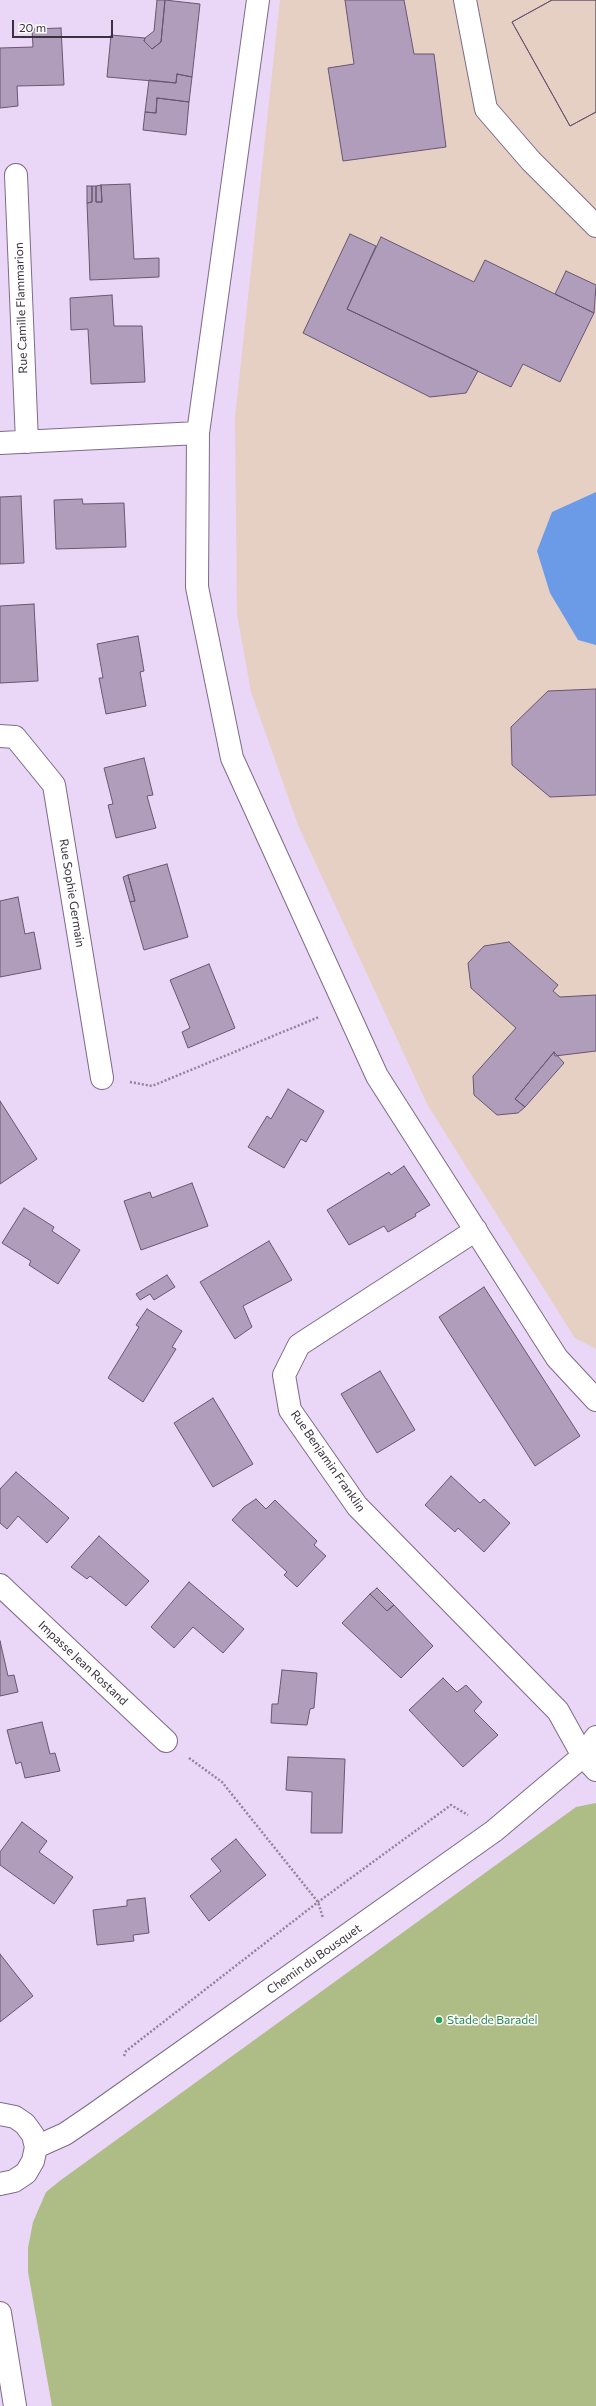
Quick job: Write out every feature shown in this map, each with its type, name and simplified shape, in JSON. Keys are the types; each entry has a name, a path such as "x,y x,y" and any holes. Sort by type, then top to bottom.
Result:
{"street":[{"path":"258,0 198,433 197,587 232,758 377,1076 558,1358 596,1400"},
{"path":"465,0 486,109 531,161 596,226"},
{"name":"Rue Camille Flammarion","path":"16,175 26,442"},
{"path":"0,443 198,433"},
{"name":"Rue Sophie Germain","path":"0,736 15,737 54,785 102,1078"},
{"name":"Rue Benjamin Franklin","path":"476,1230 299,1345 284,1375 290,1410 357,1506 558,1711 589,1763"},
{"name":"Impasse Jean Rostand","path":"0,1585 166,1741"},
{"name":"Chemin du Bousquet","path":"36,2147 65,2134 76,2127 332,1947 589,1763 596,1737"},
{"path":"0,2114 15,2117 25,2124 32,2135 36,2147 33,2161 26,2173 14,2182 0,2184"},
{"path":"0,2313 4,2361 15,2406"}],"path":[{"path":"102,1078 152,1086 345,1006"},
{"path":"166,1741 222,1782 318,1902 332,1947"},
{"path":"123,2058 126,2051 318,1902 451,1805 494,1831"}],"shaded area":[{"path":"280,0 596,0 596,1349 575,1338 428,1106 298,825 251,692 237,614 235,418"}],"green space":[{"name":"Stade de Baradel","path":"596,1803 596,2406 52,2406 28,2272 28,2248 33,2222 46,2192 576,1807"}],"water":[{"path":"596,492 596,645 578,640 550,593 537,551 552,512"}],"building":[{"path":"157,0 165,0 161,42 152,49 144,41 145,38 154,31"},
{"path":"165,0 200,4 192,77 177,74 176,83 107,77 111,35 145,38 144,41 152,49 161,42"},
{"path":"345,0 404,0 414,54 434,54 446,147 343,161 328,68 354,64"},
{"path":"552,0 596,0 596,112 570,126 512,22"},
{"path":"552,0 596,0 596,112 570,126 512,22"},
{"path":"61,28 64,85 17,86 18,106 0,108 0,48 33,47 32,29"},
{"path":"177,74 192,77 189,102 157,98 156,113 145,112 149,80 176,83"},
{"path":"157,98 189,102 186,135 143,130 145,112 156,113"},
{"path":"130,184 134,259 159,258 159,277 90,280 87,203 92,202 92,186 96,186 96,202 102,202 101,185"},
{"path":"101,185 102,202 96,202 96,186"},
{"path":"87,186 92,186 92,202 87,203"},
{"path":"350,234 376,246 347,309 478,371 466,393 430,397 303,333"},
{"path":"381,237 474,282 485,260 594,313 560,382 523,364 511,387 347,309"},
{"path":"566,271 596,285 594,313 555,294"},
{"path":"112,295 114,326 142,326 145,382 91,384 88,329 71,330 70,298"},
{"path":"21,496 24,563 0,564 0,497"},
{"path":"82,499 83,504 124,503 126,547 56,549 54,500"},
{"path":"34,604 38,681 0,683 0,606"},
{"path":"138,636 144,671 140,672 146,706 106,714 99,678 103,678 97,644"},
{"path":"596,689 596,795 550,797 512,765 511,727 548,691"},
{"path":"144,758 153,795 147,796 156,828 116,838 108,805 113,804 104,768"},
{"path":"167,864 188,937 144,950 130,902 135,901 128,875"},
{"path":"128,875 135,901 130,902 123,877"},
{"path":"18,897 25,934 34,932 41,969 0,977 0,901"},
{"path":"509,942 558,985 553,991 560,997 596,995 596,1051 555,1056 554,1052 515,1099 525,1107 518,1113 497,1115 474,1095 473,1076 516,1028 471,988 468,963 484,946"},
{"path":"209,964 235,1028 188,1048 182,1032 190,1028 170,980"},
{"path":"554,1052 564,1063 525,1107 515,1099"},
{"path":"288,1089 324,1111 306,1142 301,1139 284,1168 248,1147 267,1116 271,1119"},
{"path":"0,1101 37,1159 0,1184"},
{"path":"404,1166 430,1205 415,1214 416,1216 388,1232 384,1226 349,1245 327,1210 389,1172 391,1175"},
{"path":"192,1183 208,1226 141,1250 124,1201 150,1192 152,1198"},
{"path":"24,1208 54,1227 52,1231 80,1250 58,1284 29,1265 31,1261 2,1243"},
{"path":"269,1241 292,1280 243,1306 252,1327 235,1339 200,1282"},
{"path":"167,1275 175,1287 154,1300 150,1294 140,1300 136,1294"},
{"path":"484,1287 580,1436 535,1466 439,1317"},
{"path":"147,1309 182,1331 172,1347 176,1349 143,1402 108,1378 139,1327 136,1325"},
{"path":"380,1371 415,1430 377,1453 341,1394"},
{"path":"213,1398 253,1464 213,1487 174,1423"},
{"path":"16,1472 69,1518 47,1543 18,1516 7,1529 0,1523 0,1489"},
{"path":"451,1476 480,1503 484,1499 510,1523 484,1552 458,1528 455,1532 425,1505"},
{"path":"256,1499 266,1509 275,1500 317,1541 314,1545 326,1556 297,1587 284,1575 287,1572 232,1520 244,1507"},
{"path":"99,1536 149,1581 126,1606 90,1576 87,1579 71,1567"},
{"path":"189,1582 244,1629 223,1653 193,1627 174,1648 151,1627"},
{"path":"377,1588 394,1605 387,1611 370,1594"},
{"path":"370,1594 387,1611 394,1605 433,1646 401,1678 342,1623"},
{"path":"0,1641 8,1676 14,1675 18,1692 0,1696"},
{"path":"282,1670 317,1673 314,1708 310,1709 307,1725 271,1723 272,1704 278,1704"},
{"path":"443,1678 457,1692 466,1685 482,1702 474,1711 498,1735 463,1767 409,1710"},
{"path":"42,1722 50,1754 55,1753 60,1771 25,1778 21,1762 16,1764 7,1730"},
{"path":"288,1757 345,1759 342,1833 311,1833 312,1792 286,1790"},
{"path":"22,1822 47,1841 39,1852 73,1877 54,1904 0,1865 0,1852"},
{"path":"236,1839 266,1875 209,1921 190,1896 221,1871 211,1859"},
{"path":"145,1898 149,1933 133,1935 134,1941 97,1945 93,1910 127,1906 127,1900"},
{"path":"0,1954 33,1996 0,2022"}],"place":[{"name":"Stade de Baradel","path":"439,2020"}]}
